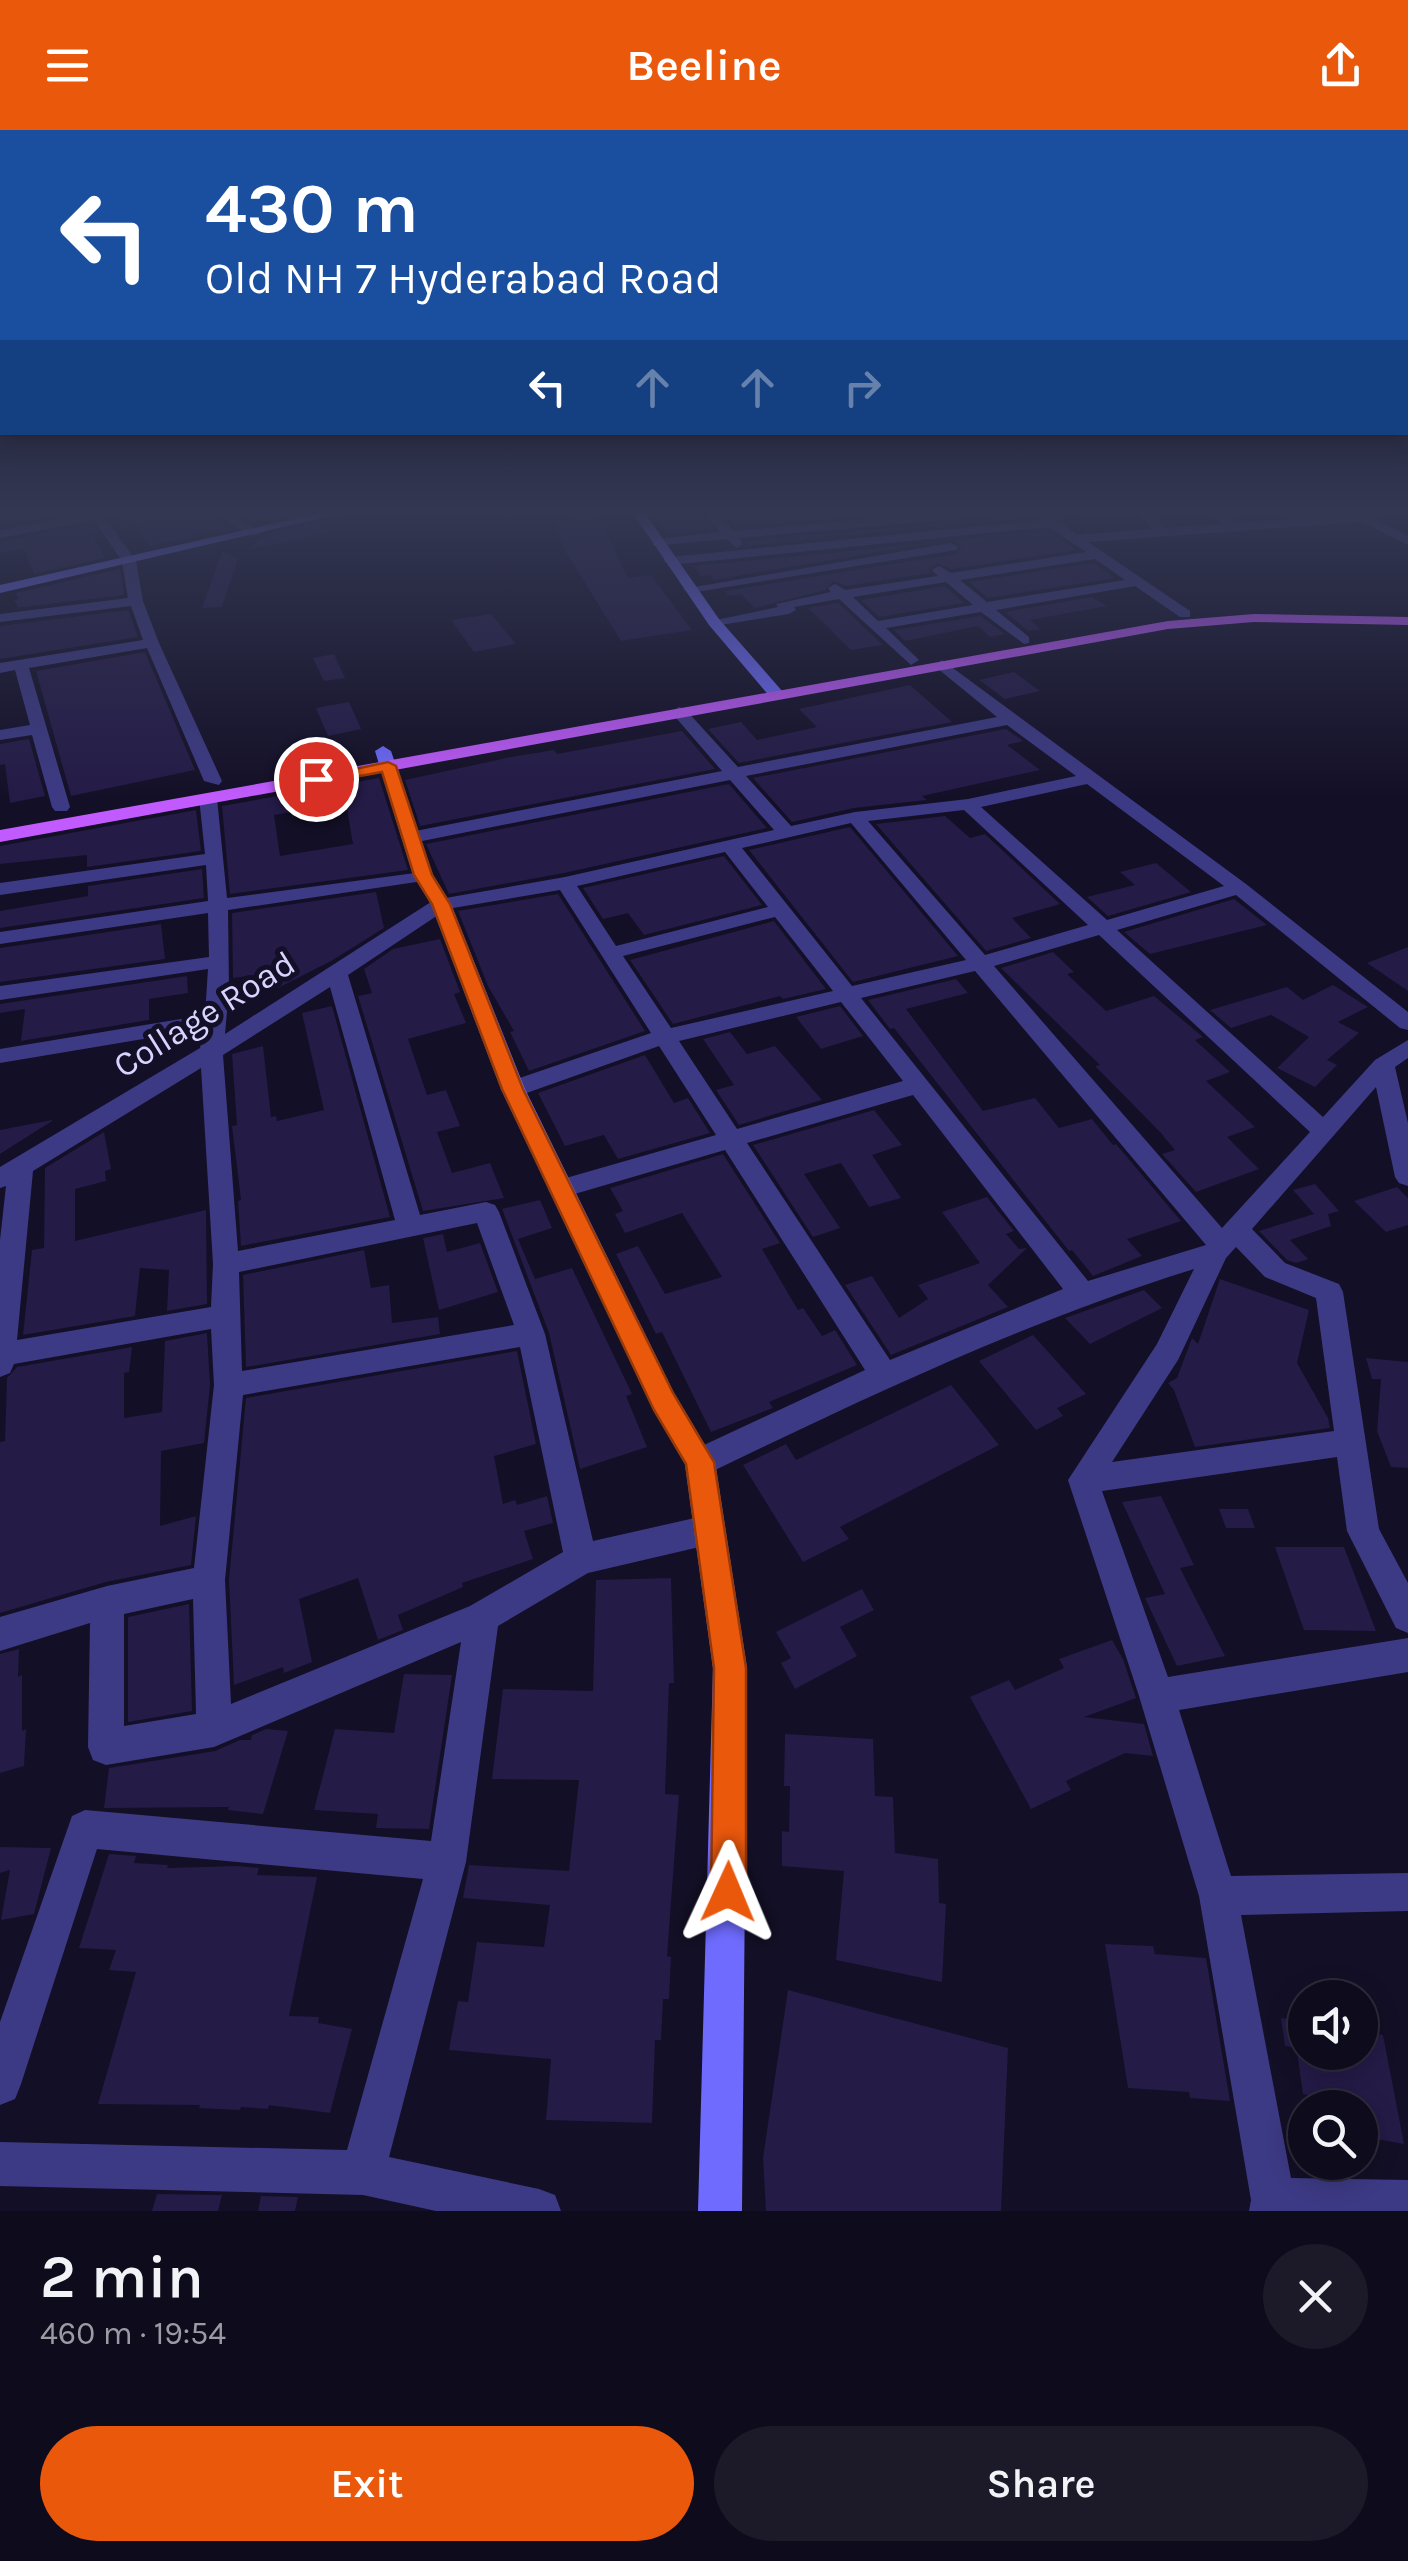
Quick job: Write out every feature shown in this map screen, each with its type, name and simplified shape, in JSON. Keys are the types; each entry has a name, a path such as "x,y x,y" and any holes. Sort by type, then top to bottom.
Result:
{"main road":[{"path":"703,606 773,690"},
{"path":"386,759 680,712 911,660 1185,614 1276,610 1408,613"},
{"path":"0,836 210,790 773,690 1207,621 1408,621"},
{"path":"386,759 423,875 441,904 513,1089 664,1402 700,1462 730,1668 720,2211"},
{"path":"0,818 210,790"}],"street":[{"path":"0,618 95,606"},
{"path":"138,606 210,790 216,858 217,1020 211,1051 226,1264 224,1316 229,1386 210,1580 214,1729"},
{"path":"714,622 789,610 785,606"},
{"path":"856,606 911,660"},
{"path":"877,625 994,606"},
{"path":"1173,606 1185,614"},
{"path":"983,608 1024,640"},
{"path":"0,668 152,643"},
{"path":"20,665 61,807"},
{"path":"942,665 1087,779 1239,888 1408,1022"},
{"path":"680,712 785,831"},
{"path":"412,836 1010,719"},
{"path":"0,735 38,729"},
{"path":"441,904 565,883 855,817 968,804 1087,779"},
{"path":"968,804 1324,1131"},
{"path":"855,817 978,964 1225,1243 1274,1270 1329,1292 1362,1531 1408,1617"},
{"path":"730,846 1082,1293"},
{"path":"0,889 216,858"},
{"path":"0,938 423,875"},
{"path":"565,883 884,1376"},
{"path":"513,1089 664,1037 844,992 978,964 1239,888"},
{"name":"Collage Road","path":"10,1172 211,1051 441,904"},
{"path":"612,953 780,910"},
{"path":"0,992 216,962"},
{"path":"336,972 410,1226"},
{"path":"0,1056 217,1020"},
{"path":"1084,1480 1168,1352 1225,1243 1383,1065 1408,1047"},
{"path":"1383,1065 1408,1177"},
{"path":"561,1189 918,1085"},
{"path":"10,1172 0,1358 224,1316"},
{"path":"226,1264 486,1212 531,1334 581,1558"},
{"path":"700,1462 884,1376 1082,1293 1225,1243"},
{"path":"229,1386 531,1334"},
{"path":"1084,1480 1350,1442"},
{"path":"1084,1480 1157,1696 1218,1896 1272,2206 1408,2202"},
{"path":"107,1602 106,1748 214,1729 482,1616 581,1558 708,1530"},
{"path":"0,1634 107,1602 210,1580"},
{"path":"363,2172 447,1862 482,1616"},
{"path":"1157,1696 1408,1655"},
{"path":"0,2084 85,1829 447,1862"},
{"path":"1218,1896 1408,1892"},
{"path":"0,2164 363,2172 539,2211"}],"building":[{"path":"599,606 674,606 692,630 621,641"},
{"path":"841,606 883,645 851,650 808,608"},
{"path":"867,606 945,606 879,617"},
{"path":"1039,606 1106,606 1030,620 1041,629 1028,631 1005,612"},
{"path":"128,610 138,637 0,659 0,626"},
{"path":"491,614 516,644 474,652 451,620"},
{"path":"980,616 1005,634 990,637 978,626 905,641 894,630"},
{"path":"145,652 195,770 71,796 36,671"},
{"path":"334,654 345,678 324,681 313,658"},
{"path":"1014,672 1040,691 1005,699 979,680"},
{"path":"910,685 952,722 739,763 708,729 741,722 757,740 817,727 799,709"},
{"path":"349,702 361,729 328,736 316,708"},
{"path":"1006,729 1023,741 1007,745 1040,770 922,796 927,800 854,808 792,822 753,778"},
{"path":"682,731 715,769 420,826 405,780 511,757 554,750 557,754"},
{"path":"29,739 45,796 10,803 5,764 0,765 0,744"},
{"path":"379,778 408,870 230,894 222,806","holes":["346,803 353,844 280,856 274,815"]},
{"path":"729,784 767,828 449,894 426,844"},
{"path":"196,810 201,851 87,867 87,855 0,864 0,846"},
{"path":"945,816 970,838 985,834 1060,904 1012,918 1031,938 986,951 876,824"},
{"path":"850,827 958,956 853,982 749,850"},
{"path":"724,856 762,905 644,935 628,913 603,919 583,888"},
{"path":"1156,863 1191,892 1108,916 1087,897 1135,885 1120,872"},
{"path":"202,869 204,898 0,928 0,911 88,896 88,886"},
{"path":"376,892 384,928 333,960 278,988 276,972 233,978 232,913"},
{"path":"558,894 645,1031 529,1071 458,911"},
{"path":"1234,899 1267,925 1150,954 1124,932"},
{"path":"774,921 826,989 783,999 780,996 673,1024 630,960"},
{"path":"161,924 165,959 0,982 0,948"},
{"path":"440,939 460,992 454,994 466,1023 408,1039 427,1095 446,1090 460,1126 437,1132 452,1173 490,1163 504,1198 423,1211 358,996 372,993 364,969 393,949"},
{"path":"1408,947 1408,991 1367,963"},
{"path":"1053,952 1074,972 1067,974 1106,1011 1154,996 1203,1037 1195,1040 1230,1072 1206,1081 1255,1127 1227,1137 1259,1169 1196,1192 1162,1154 1175,1150 1160,1132 1095,1066 1100,1065 1001,968"},
{"path":"187,976 188,993 149,999 149,1020 21,1041 25,1009 0,1013 0,1004"},
{"path":"956,979 968,993 906,1009 983,1111 1035,1098 1059,1128 1092,1119 1116,1144 1181,1221 1127,1239 1142,1256 1093,1276 868,1000"},
{"path":"1333,985 1368,1007 1338,1022 1359,1033 1327,1060 1337,1065 1315,1087 1277,1068 1309,1037 1271,1015 1231,1028 1210,1010 1287,987 1303,1000"},
{"path":"332,1006 390,1217 241,1246 241,1200 232,1126 237,1125 232,1054 263,1046 271,1117 276,1116 277,1121 324,1110 302,1013"},
{"path":"840,1006 863,1036 821,1049 796,1017"},
{"path":"730,1032 747,1054 775,1046 822,1100 739,1125 716,1090 734,1085 703,1039"},
{"path":"645,1055 674,1103 688,1098 710,1133 618,1159 604,1135 565,1146 538,1093"},
{"path":"874,1110 902,1145 872,1155 901,1198 869,1207 841,1163 804,1174 840,1228 813,1237 753,1145"},
{"path":"52,1121 0,1154 0,1130"},
{"path":"104,1132 111,1169 105,1171 106,1181 75,1189 75,1241 206,1210 207,1304 167,1311 169,1270 140,1268 135,1316 23,1335 32,1250 44,1248 45,1168"},
{"path":"723,1154 780,1243 762,1249 798,1310 803,1308 822,1336 835,1330 857,1365 769,1402 773,1408 711,1432 662,1332 656,1334 616,1254 638,1246 665,1294 722,1277 682,1213 625,1233 615,1214 623,1211 610,1188"},
{"path":"1315,1184 1339,1211 1328,1214 1331,1226 1290,1240 1308,1259 1296,1263 1287,1260 1259,1231 1314,1214 1293,1190"},
{"path":"1397,1187 1408,1198 1408,1225 1386,1232 1354,1201"},
{"path":"987,1197 1014,1231 1006,1234 1019,1249 1027,1248 988,1285 1008,1307 891,1355 845,1285 872,1276 899,1318 928,1299 918,1285 980,1263 942,1212"},
{"path":"540,1200 552,1228 518,1239 535,1279 572,1268 632,1394 626,1396 647,1447 580,1469 549,1333 502,1209"},
{"path":"443,1234 447,1252 480,1243 498,1292 439,1310 423,1238"},
{"path":"364,1250 371,1288 389,1285 392,1323 438,1317 440,1334 246,1367 243,1275"},
{"path":"1220,1279 1309,1310 1297,1363 1330,1428 1195,1447 1168,1383 1177,1378 1192,1338 1198,1344"},
{"path":"1144,1290 1162,1308 1090,1344 1065,1318"},
{"path":"207,1333 210,1385 204,1443 161,1451 160,1526 196,1516 191,1565 106,1582 0,1613 0,1442 5,1441 7,1378 17,1367 132,1347 129,1372 124,1373 124,1418 162,1412 165,1341"},
{"path":"1033,1335 1086,1394 1057,1408 1063,1416 1036,1430 979,1361"},
{"path":"517,1351 536,1444 494,1456 503,1504 515,1500 517,1505 547,1496 553,1523 524,1531 533,1559 462,1583 463,1587 398,1615 403,1630 378,1640 358,1578 299,1599 312,1662 284,1673 283,1667 234,1685 229,1580 246,1398"},
{"path":"1366,1358 1408,1362 1408,1468 1391,1467 1377,1431 1381,1379 1372,1379"},
{"path":"951,1385 999,1445 840,1527 849,1539 803,1562 743,1465 786,1444 796,1460"},
{"path":"1161,1496 1194,1565 1180,1568 1225,1656 1177,1666 1145,1598 1165,1594 1122,1502"},
{"path":"1219,1509 1248,1509 1255,1528 1226,1528"},
{"path":"1275,1547 1344,1547 1376,1631 1304,1630"},
{"path":"671,1578 674,1683 669,1683 665,1794 679,1795 667,1956 671,1957 669,1999 663,1999 661,2040 655,2040 652,2123 546,2120 551,2059 449,2050 458,2001 468,2002 477,1942 544,1947 550,1905 463,1898 469,1865 569,1871 579,1780 492,1779 503,1689 593,1691 596,1580"},
{"path":"862,1589 874,1610 840,1627 857,1656 795,1689 781,1663 791,1658 776,1632"},
{"path":"189,1604 192,1711 128,1722 128,1617"},
{"path":"1112,1640 1136,1698 1084,1717 1144,1724 1153,1756 1125,1753 1066,1781 1071,1790 1031,1809 970,1697 1009,1680 1015,1690 1064,1668 1059,1659"},
{"path":"19,1649 22,1731 26,1729 24,1766 0,1773 0,1654"},
{"path":"404,1674 452,1675 429,1829 376,1828 378,1814 314,1810 335,1729 394,1733"},
{"path":"266,1729 288,1731 263,1814 228,1810 229,1807 104,1808 109,1768 215,1751 240,1740 251,1740 252,1735"},
{"path":"785,1734 873,1739 875,1796 893,1797 895,1853 938,1859 939,1903 946,1904 942,1982 836,1960 844,1871 782,1866 782,1831 789,1832 790,1786 784,1786"},
{"path":"0,1847 51,1848 34,1914 1,1920 10,1870 0,1873"},
{"path":"109,1854 136,1856 134,1863 168,1865 167,1868 237,1866 259,1868 257,1875 317,1877 289,2016 319,2017 318,2023 352,2029 330,2113 269,2105 268,2109 240,2110 199,2108 200,2105 98,2104 136,1972 109,1970 116,1950 79,1948"},
{"path":"1105,1944 1153,1946 1155,1954 1206,1958 1230,2101 1190,2098 1189,2092 1128,2088"},
{"path":"788,1990 1008,2048 1001,2211 766,2211 763,2158"},
{"path":"1281,2018 1288,2019 1288,2046"},
{"path":"1378,2034 1383,2035 1404,2144 1378,2139 1378,2090 1302,2090 1300,2070 1378,2070"},
{"path":"157,2194 222,2195 218,2211 152,2211"},
{"path":"261,2196 298,2197 295,2211 258,2211"}],"route":[{"path":"316,779 388,766 423,875 441,904 513,1089 664,1402 700,1462 730,1668 728,1892"}]}
